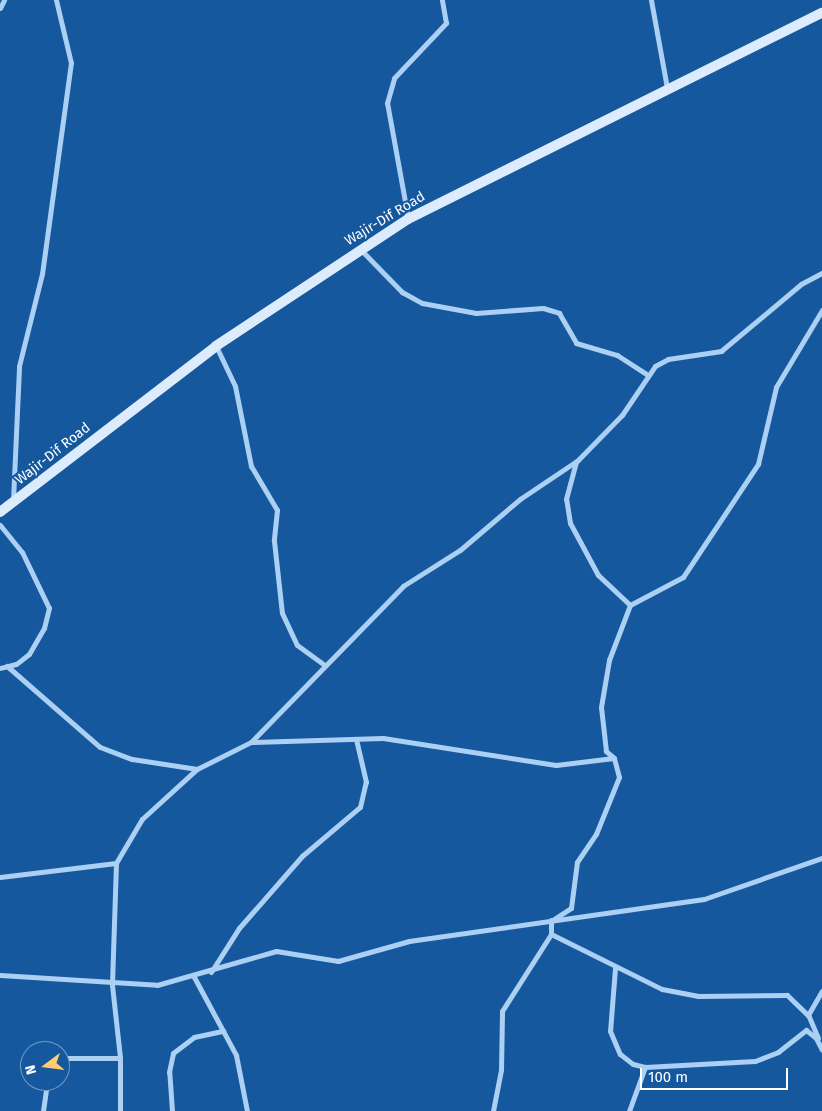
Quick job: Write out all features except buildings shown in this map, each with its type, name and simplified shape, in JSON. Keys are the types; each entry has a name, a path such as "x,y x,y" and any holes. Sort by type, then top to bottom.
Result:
{"main road":[{"name":"Wajir-Dif Road","path":"0,512 216,346 408,219 667,88 822,13"}],"street":[{"path":"0,8 4,0"},
{"path":"13,503 19,366 42,274 71,63 56,0"},
{"path":"408,219 387,103 394,78 446,23 442,0"},
{"path":"651,0 667,88"},
{"path":"360,249 402,292 422,303 476,313 551,310 564,319 576,344 617,355 648,375"},
{"path":"120,1111 120,1058 112,985 116,863 142,819 197,769 252,742 403,586 460,550 520,499 578,460 622,415 648,375 668,359 721,351 801,284 822,273"},
{"path":"551,920 571,908 577,862 596,834 620,777 614,758 606,751 601,727 603,685 630,605 683,577 758,464 776,387 822,310"},
{"path":"216,346 235,386 251,466 277,510 274,541 282,613 298,645 325,665"},
{"path":"578,460 566,499 570,523 598,575 630,605"},
{"path":"0,525 22,552 49,608 44,628 29,654 0,668"},
{"path":"7,666 100,747 132,759 197,769"},
{"path":"252,742 383,738 528,764 569,765 579,760 614,758"},
{"path":"211,972 239,928 302,856 360,808 366,782 356,739"},
{"path":"0,974 91,979 112,985 157,985 194,977 276,951 338,961 409,941 704,899 822,858"},
{"path":"0,877 116,863"},
{"path":"493,1111 501,1070 502,1011 551,934 551,920"},
{"path":"551,934 615,968 662,989 698,996 788,995 808,1015 822,1049"},
{"path":"615,968 610,1031 613,1043 626,1059 645,1067 755,1061 778,1052 806,1030 816,1038 822,1049"},
{"path":"194,977 236,1055 247,1111"},
{"path":"808,1015 822,992"},
{"path":"172,1111 169,1072 173,1053 194,1038 223,1031"},
{"path":"70,1058 120,1058"},
{"path":"629,1111 645,1067"},
{"path":"44,1111 46,1091"}]}
